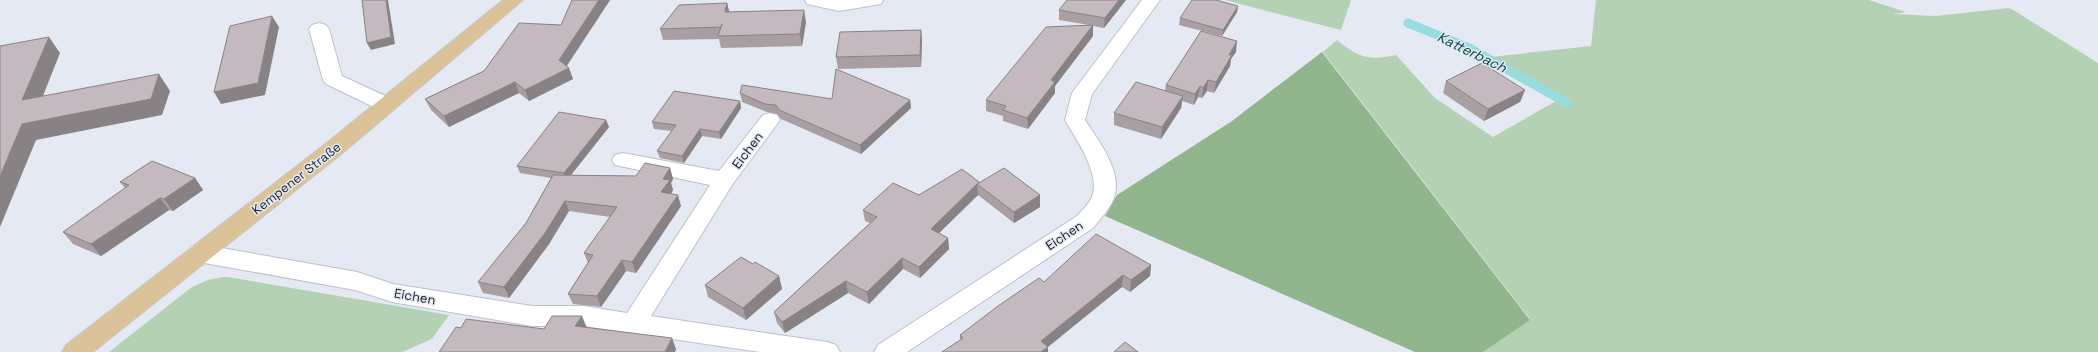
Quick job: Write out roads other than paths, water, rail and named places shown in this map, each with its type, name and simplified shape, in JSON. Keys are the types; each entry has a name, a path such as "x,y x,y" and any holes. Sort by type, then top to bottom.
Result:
{"main road":[{"name":"Kempener Straße","path":"75,352 387,105 514,0"}],"street":[{"path":"814,0 839,5 874,0"},
{"name":"Eichen","path":"887,352 1085,222 1096,208 1104,193 1103,178 1098,160 1075,120 1080,100 1082,93 1151,0"},
{"path":"319,29 333,80 387,105"},
{"name":"Eichen","path":"634,322 724,180 770,120"},
{"name":"Eichen","path":"622,160 724,180"},
{"name":"Eichen","path":"199,253 357,281 392,293 532,316 584,316 634,322 827,352"}],"waterway":[{"name":"Katterbach","path":"1408,23 1469,48 1567,103"}]}
